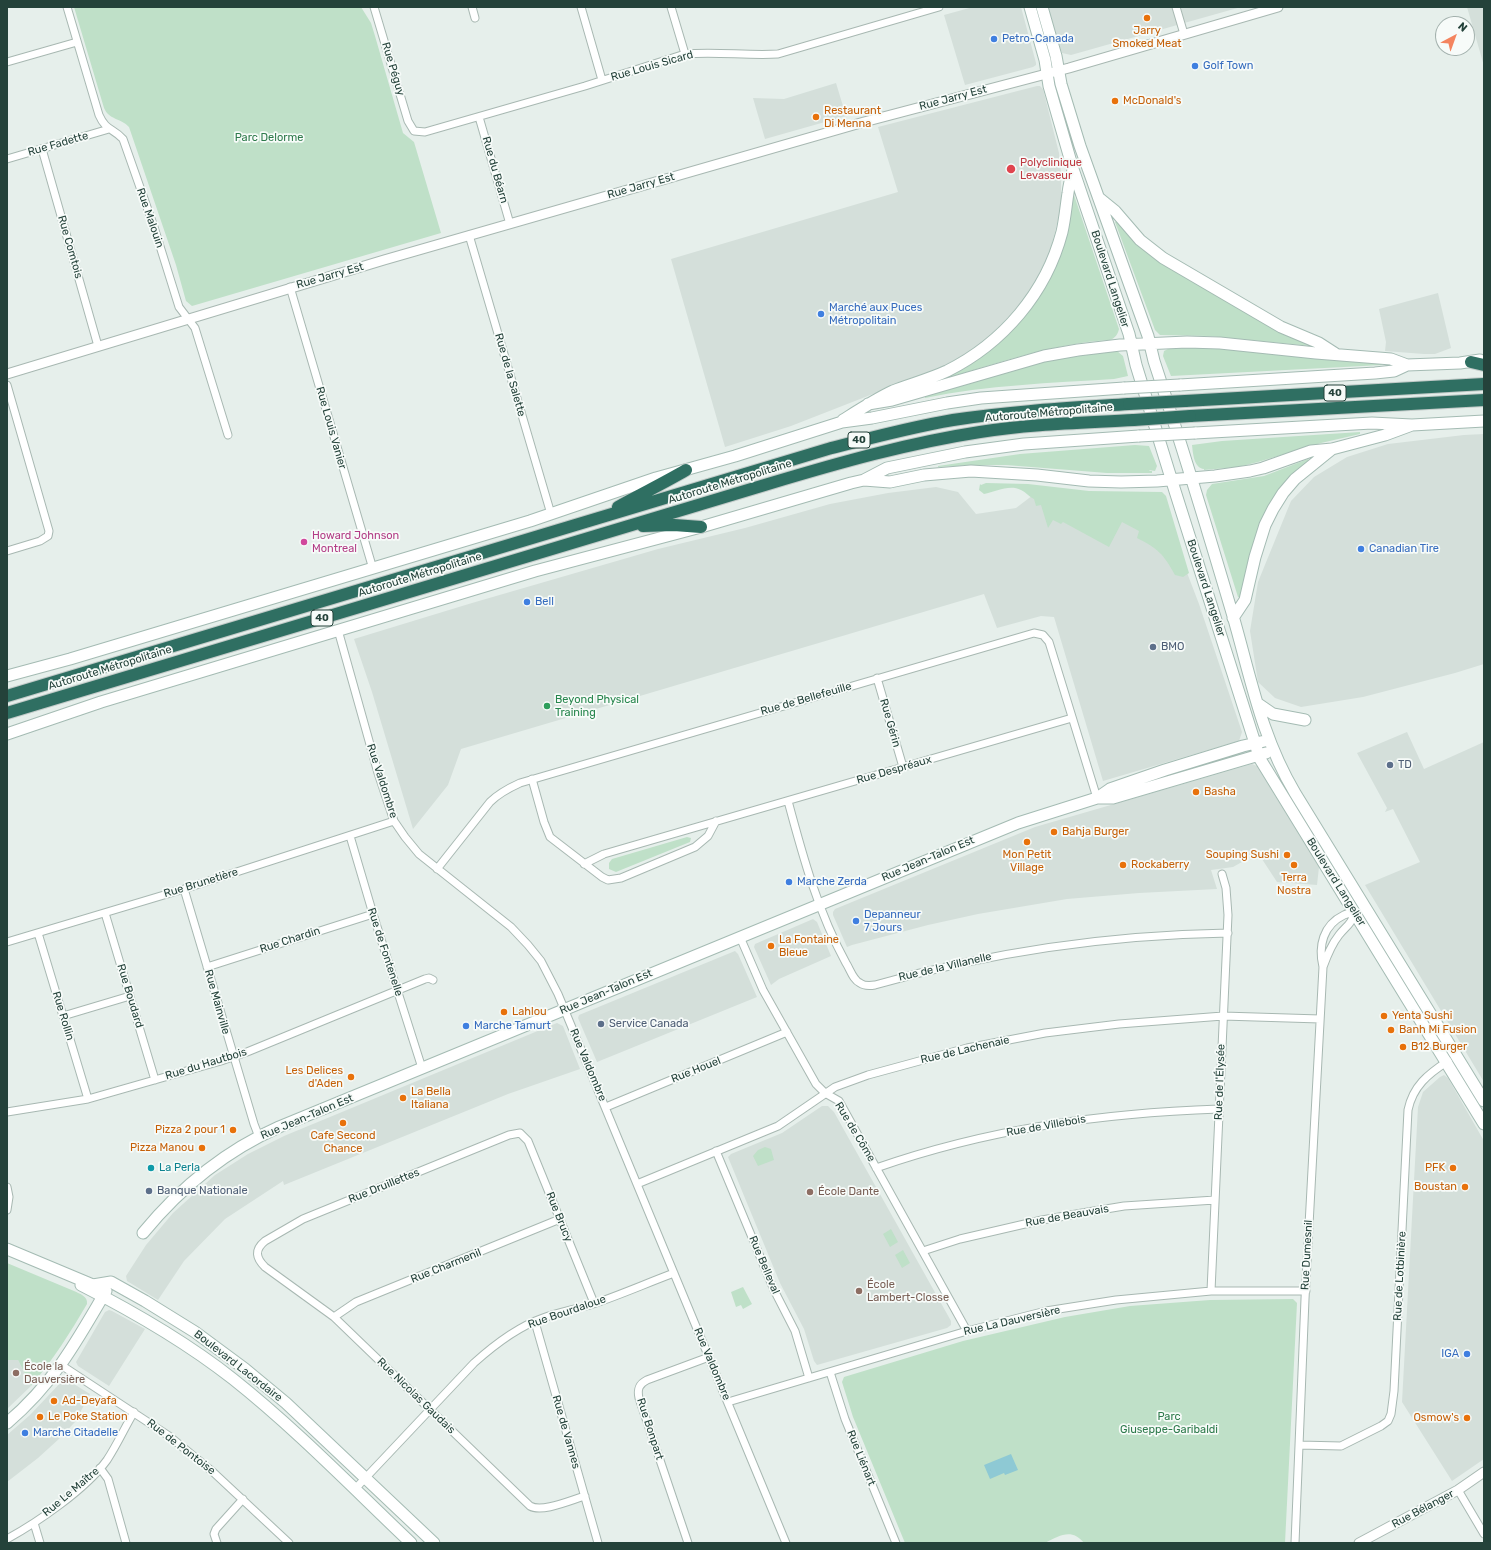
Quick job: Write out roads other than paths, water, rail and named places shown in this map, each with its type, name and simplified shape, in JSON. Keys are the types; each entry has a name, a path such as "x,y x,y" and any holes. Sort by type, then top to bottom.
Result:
{"highway":[{"path":"1472,362 1484,365"},
{"name":"Autoroute Métropolitaine","path":"7,696 828,448 882,434 946,421 1038,410 1484,384"},
{"name":"Autoroute Métropolitaine","path":"7,713 888,449 981,432 1055,424 1484,400"},
{"path":"598,518 686,470"},
{"path":"628,526 674,525 701,527"}],"main road":[{"name":"Boulevard Langelier","path":"1030,7 1073,169 1131,345 1172,480 1262,763 1484,1124"},
{"name":"Boulevard Langelier","path":"1042,7 1076,136 1148,336 1149,344 1233,618 1256,703 1273,751 1288,780 1484,1101"},
{"path":"842,422 868,404 894,391 939,374 968,359 998,337 1017,317 1038,289 1054,258 1062,231 1073,169"},
{"path":"1098,197 1115,211 1140,240 1163,258 1281,327 1319,343 1338,354"},
{"path":"868,404 892,400 1044,356 1085,349 1131,345 1187,342 1220,343 1391,359 1407,365"},
{"path":"7,676 70,659 373,569 551,514 656,478 842,422 981,398 1375,373 1394,371 1407,365 1472,362 1484,359"},
{"path":"7,734 101,702 537,571 701,527 864,480 886,468 965,452 1024,444 1377,423 1412,425 1484,421"},
{"path":"864,480 890,482 924,475 971,471 1037,475 1089,481 1133,482 1172,480 1250,471 1317,449 1332,449 1384,435 1412,425"},
{"path":"1233,618 1245,600 1263,531 1275,505 1302,472 1332,449"},
{"path":"1256,703 1273,714 1305,720"},
{"name":"Rue Jean-Talon Est","path":"143,1233 169,1202 197,1177 230,1154 259,1137 298,1119 1018,823 1097,798 1110,789 1158,772 1269,740"},
{"name":"Rue Jean-Talon Est","path":"1097,798 1113,798 1273,751"},
{"path":"7,1249 93,1285 111,1282"},
{"name":"Boulevard Lacordaire","path":"7,1254 41,1267 103,1296 172,1336 232,1378 274,1414 411,1543"},
{"path":"7,1423 40,1391 61,1365 111,1282"},
{"name":"Boulevard Lacordaire","path":"111,1282 174,1318 240,1365 286,1403 434,1543"}],"street":[{"name":"Rue Malouin","path":"67,7 76,42 103,123 109,129 117,132 123,139 154,227 179,307 195,328 228,435"},
{"name":"Rue Péguy","path":"374,7 408,121 414,131"},
{"path":"472,7 475,18"},
{"path":"581,7 602,80"},
{"path":"671,7 685,54"},
{"name":"Rue Louis Sicard","path":"414,131 425,132 479,117 685,54 778,54 939,7"},
{"path":"1176,7 1184,34"},
{"name":"Rue Jarry Est","path":"7,374 290,287 469,235 864,122 1058,71 1278,7"},
{"path":"7,62 76,42"},
{"name":"Rue du Béarn","path":"479,117 510,224"},
{"name":"Rue Fadette","path":"7,159 109,129"},
{"name":"Rue Comtois","path":"42,149 98,346"},
{"name":"Rue de la Salette","path":"469,235 551,514"},
{"name":"Rue Louis Vanier","path":"290,287 373,569"},
{"path":"7,385 49,530 48,536 44,539 7,551"},
{"name":"Rue Valdombre","path":"338,630 378,773 394,821 412,846 437,869 511,928 528,945 546,970 565,1009 786,1543"},
{"name":"Rue de Bellefeuille","path":"437,869 490,802 497,795 508,788 532,779 877,678 1027,635 1039,633 1049,642 1097,798"},
{"name":"Rue Gérin","path":"877,678 903,767"},
{"name":"Rue Despréaux","path":"584,864 604,854 1072,718"},
{"path":"532,779 544,822 550,837 596,873 608,880 621,878 695,847 708,836 716,821"},
{"name":"Rue de la Villanelle","path":"788,801 819,904 837,946 854,977 860,984 869,986 964,962 1034,948 1148,936 1228,933"},
{"name":"Rue Brunetière","path":"7,942 184,889 394,821"},
{"name":"Rue de Fontenelle","path":"350,836 417,1056 422,1068"},
{"name":"Rue de l'Élysée","path":"1210,1290 1228,933 1228,906 1222,874"},
{"name":"Rue Mainville","path":"184,889 259,1137"},
{"name":"Rue Dumesnil","path":"1295,1543 1306,1291 1323,967 1320,956 1321,944 1327,930 1341,916 1355,912 1365,906"},
{"name":"Rue Dumesnil","path":"1323,967 1332,946 1339,935 1352,922 1355,912"},
{"name":"Rue Boudard","path":"105,913 155,1080"},
{"name":"Rue Chardin","path":"207,967 373,914"},
{"name":"Rue Rollin","path":"38,933 88,1099"},
{"name":"Rue de Côme","path":"740,937 758,979 816,1084 825,1093 839,1102 967,1331"},
{"name":"Rue du Hautbois","path":"7,1112 88,1099 234,1057 425,978 433,980"},
{"path":"63,1016 130,996"},
{"name":"Rue de Lachenaie","path":"637,1184 778,1126 825,1093 850,1081 967,1048 1045,1033 1111,1024 1223,1016 1320,1019"},
{"name":"Rue Houel","path":"606,1107 787,1032"},
{"name":"Rue de Lotbinière","path":"1299,1445 1341,1446 1381,1426 1388,1421 1391,1414 1394,1391 1408,1110 1411,1098 1418,1085 1457,1056"},
{"name":"Rue de Villebois","path":"876,1168 949,1146 1034,1127 1110,1116 1153,1112 1220,1109"},
{"name":"Rue Brucy","path":"520,1133 528,1141 594,1303"},
{"name":"Rue Druillettes","path":"257,1253 261,1245 265,1242 303,1219 509,1135 520,1133"},
{"name":"Rue Belleval","path":"716,1152 774,1290 795,1331 810,1378"},
{"path":"7,1187 9,1197 7,1210"},
{"name":"Rue de Beauvais","path":"923,1251 960,1239 1082,1213 1124,1206 1215,1200"},
{"name":"Rue Charmenil","path":"334,1317 356,1302 560,1219"},
{"name":"Rue Nicolas Gaudais","path":"257,1253 265,1267 334,1317 535,1508 545,1508 585,1496"},
{"name":"Rue Bourdaloue","path":"354,1489 474,1363 493,1347 518,1330 534,1322 594,1303 674,1273"},
{"name":"Rue La Dauversière","path":"728,1402 967,1331 1029,1315 1146,1296 1210,1290 1306,1291"},
{"name":"Rue de Vannes","path":"534,1322 598,1543"},
{"name":"Rue Bonpart","path":"688,1543 639,1398 638,1389 643,1382 647,1380 709,1357"},
{"name":"Rue de Pontoise","path":"61,1365 169,1436 205,1465 289,1543"},
{"name":"Rue Liénart","path":"830,1372 845,1419 896,1543"},
{"name":"Rue Le Maître","path":"7,1539 34,1523 67,1498 100,1468 108,1459 134,1412"},
{"path":"100,1468 108,1479 126,1543"},
{"name":"Rue Bélanger","path":"1359,1543 1458,1490 1484,1472"},
{"path":"1458,1490 1484,1534"},
{"path":"217,1543 214,1534 216,1529 243,1499"},
{"path":"34,1523 40,1543"}],"water":[{"path":"1011,1454 1018,1470 1005,1475 1004,1473 990,1479 984,1465"}],"place":[{"name":"Jarry Smoked Meat","path":"1147,18"},
{"name":"Petro-Canada","path":"994,39"},
{"name":"Golf Town","path":"1195,66"},
{"name":"McDonald's","path":"1115,101"},
{"name":"Restaurant Di Menna","path":"816,117"},
{"name":"Polyclinique Levasseur","path":"1011,169"},
{"name":"Marché aux Puces Métropolitain","path":"821,314"},
{"name":"Howard Johnson Montreal","path":"304,542"},
{"name":"Canadian Tire","path":"1361,549"},
{"name":"Bell","path":"527,602"},
{"name":"BMO","path":"1153,647"},
{"name":"Beyond Physical Training","path":"547,706"},
{"name":"TD","path":"1390,765"},
{"name":"Basha","path":"1196,792"},
{"name":"Bahja Burger","path":"1054,832"},
{"name":"Mon Petit Village","path":"1027,842"},
{"name":"Souping Sushi","path":"1287,855"},
{"name":"Rockaberry","path":"1123,865"},
{"name":"Terra Nostra","path":"1294,865"},
{"name":"Marche Zerda","path":"789,882"},
{"name":"Depanneur 7 Jours","path":"856,921"},
{"name":"La Fontaine Bleue","path":"771,946"},
{"name":"Lahlou","path":"504,1012"},
{"name":"Yenta Sushi","path":"1384,1016"},
{"name":"Service Canada","path":"601,1024"},
{"name":"Marche Tamurt","path":"466,1026"},
{"name":"Banh Mi Fusion","path":"1391,1030"},
{"name":"B12 Burger","path":"1403,1047"},
{"name":"Les Delices d'Aden","path":"351,1077"},
{"name":"La Bella Italiana","path":"403,1098"},
{"name":"Cafe Second Chance","path":"343,1123"},
{"name":"Pizza 2 pour 1","path":"233,1130"},
{"name":"Pizza Manou","path":"202,1148"},
{"name":"La Perla","path":"151,1168"},
{"name":"PFK","path":"1453,1168"},
{"name":"Boustan","path":"1465,1187"},
{"name":"Banque Nationale","path":"149,1191"},
{"name":"École Dante","path":"810,1192"},
{"name":"École Lambert-Closse","path":"859,1291"},
{"name":"IGA","path":"1467,1354"},
{"name":"École la Dauversière","path":"16,1373"},
{"name":"Ad-Deyafa","path":"54,1401"},
{"name":"Le Poke Station","path":"40,1417"},
{"name":"Osmow's","path":"1467,1418"},
{"name":"Marche Citadelle","path":"25,1433"}],"park label":[{"name":"Parc Delorme","path":"269,138"},
{"name":"Parc Giuseppe-Garibaldi","path":"1169,1423"}]}
